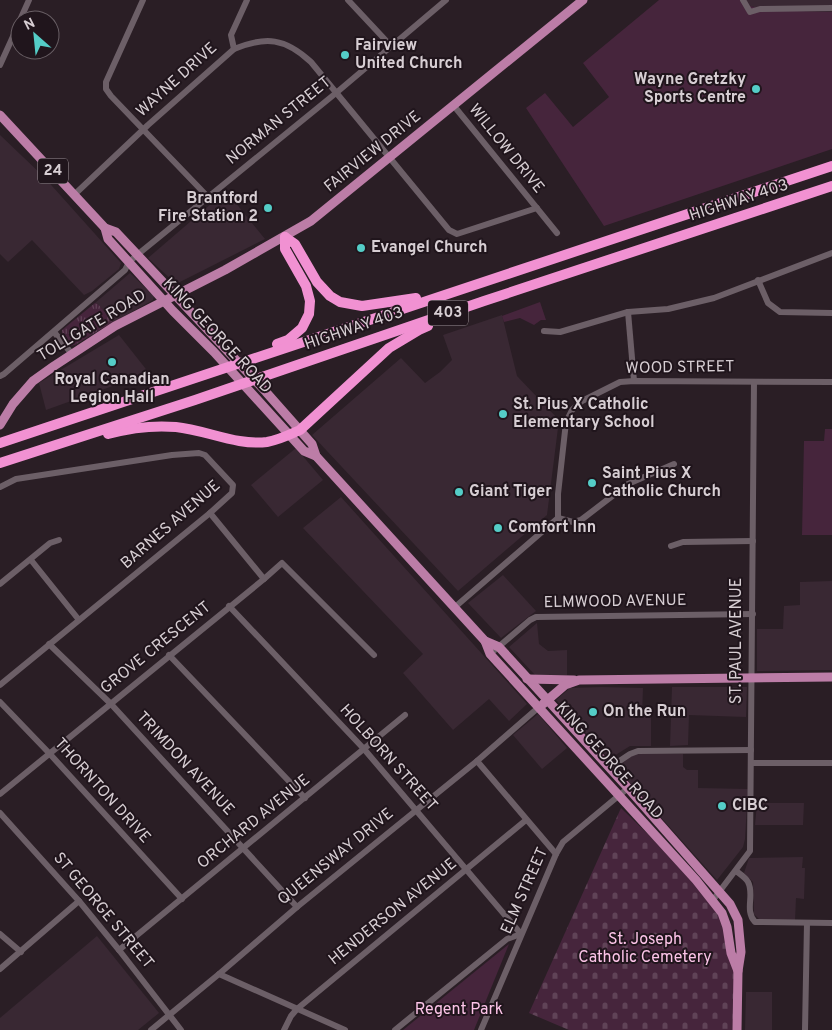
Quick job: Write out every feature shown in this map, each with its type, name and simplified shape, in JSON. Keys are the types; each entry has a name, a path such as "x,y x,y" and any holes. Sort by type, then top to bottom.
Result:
{"highway":[{"name":"HIGHWAY 403","path":"0,442 832,166"},
{"name":"HIGHWAY 403","path":"0,463 195,400 484,301 832,186"},
{"path":"285,237 295,244 318,282 330,296 340,302 362,306 407,300 500,276"},
{"path":"243,362 256,353 288,340 302,328 309,314 310,301 306,286 285,249 285,237"},
{"path":"64,441 78,441 120,431 153,426 178,427 247,442 267,442 289,435 300,430 389,348 419,330 484,301"}],"main road":[{"name":"FAIRVIEW DRIVE","path":"164,301 225,270 311,221 583,0"},
{"name":"KING GEORGE ROAD","path":"0,115 105,228 108,239 127,266 214,352 304,451 316,456"},
{"name":"KING GEORGE ROAD","path":"105,228 116,232 266,392 312,444 316,456 485,641 490,654 713,900"},
{"name":"TOLLGATE ROAD","path":"0,425 13,404 33,381 110,330 164,301"},
{"name":"KING GEORGE ROAD","path":"485,641 498,647 628,788 720,892"},
{"path":"527,679 832,678"},
{"path":"539,707 565,685 579,680"},
{"path":"720,892 730,904 738,920 741,952 738,971 737,1030"},
{"path":"713,900 722,913 727,927 731,953 738,971"}],"street":[{"path":"143,0 106,82 106,89 207,196"},
{"path":"234,49 231,35 247,0"},
{"path":"348,0 391,46"},
{"name":"NORMAN STREET","path":"0,376 54,332 137,255 207,196 336,93 446,0"},
{"path":"743,0 750,12 760,9 832,8"},
{"name":"WAYNE DRIVE","path":"75,194 144,129 234,49 250,42 268,40 284,42 298,50 311,62 389,158"},
{"path":"0,65 10,42"},
{"name":"WILLOW DRIVE","path":"454,106 557,233"},
{"name":"WILLOW DRIVE","path":"389,158 450,230 457,234 537,208"},
{"path":"544,331 560,332 628,312 668,309 714,298 832,253"},
{"path":"758,280 768,303 780,312 832,313"},
{"path":"628,312 634,380"},
{"path":"54,332 72,354"},
{"name":"WOOD STREET","path":"558,518 558,495 566,422 572,410 582,400 620,382 634,380 832,382"},
{"name":"ST. PAUL AVENUE","path":"713,900 750,851 754,382"},
{"name":"BARNES AVENUE","path":"0,487 16,479 172,455 199,453 205,455 233,485 232,493 210,513 0,685"},
{"path":"455,607 558,518 573,522 581,520 628,484 674,464"},
{"path":"210,513 264,579"},
{"path":"0,584 50,543 59,540"},
{"path":"671,546 683,542 753,541"},
{"path":"31,560 79,620"},
{"name":"GROVE CRESCENT","path":"0,794 282,563 374,655"},
{"name":"HOLBORN STREET","path":"229,606 364,749 521,934"},
{"name":"ELMWOOD AVENUE","path":"490,654 536,617 753,614"},
{"name":"TRIMDON AVENUE","path":"49,644 111,704 296,907"},
{"path":"169,655 305,798"},
{"name":"THORNTON DRIVE","path":"0,702 182,899"},
{"name":"QUEENSWAY DRIVE","path":"151,1030 296,907 477,761 539,707"},
{"name":"ORCHARD AVENUE","path":"120,950 405,715"},
{"path":"609,768 638,751 751,750"},
{"path":"477,761 556,854"},
{"path":"751,763 832,763"},
{"name":"ELM STREET","path":"481,1030 521,934 563,842 628,788"},
{"name":"ST GEORGE STREET","path":"0,813 120,950 181,1030"},
{"name":"HENDERSON AVENUE","path":"284,1030 297,1009 526,820"},
{"path":"736,871 748,881 750,888 750,912 755,922 832,923"},
{"path":"0,969 79,901"},
{"path":"805,1030 807,923"},
{"path":"0,934 21,952"},
{"path":"395,1030 506,939 521,934"},
{"path":"219,974 345,1030"}],"shaded area":[{"path":"744,0 832,0 832,12 764,10 744,4"},
{"path":"0,135 44,177 121,263 119,269 92,291 84,295 32,240 8,262 0,254"},
{"path":"226,191 265,239 176,284 148,258"},
{"path":"130,273 154,296 153,300 112,323 98,304 95,303"},
{"path":"502,315 517,376 559,420 547,515 458,591 312,435 401,358 425,383 452,360 443,335"},
{"path":"119,335 149,373 46,410 39,383"},
{"path":"296,448 323,480 278,517 251,485"},
{"path":"341,497 527,704 509,721 489,699 453,730 403,673 423,654 303,528"},
{"path":"503,575 536,611 501,638 468,603"},
{"path":"832,581 832,670 757,671 757,629 783,629 784,606 800,605 800,582"},
{"path":"537,623 539,644 548,651 567,650 567,675 535,675 509,647"},
{"path":"672,687 747,687 746,717 689,715 688,745 670,746"},
{"path":"570,688 643,688 642,716 651,717 651,746 630,746 609,759 556,700"},
{"path":"538,714 567,748 542,769 513,735"},
{"path":"639,753 683,754 683,767 687,770 698,770 698,788 748,789 743,847 717,880 615,766 632,755"},
{"path":"757,803 804,803 803,825 755,825"},
{"path":"803,857 802,868 805,868 804,899 796,898 795,921 760,920 754,914 753,882 744,873 749,858"},
{"path":"97,936 159,1013 138,1030 0,1030 0,1018"},
{"path":"746,992 772,992 772,1030 745,1030"}],"green space":[{"path":"659,0 744,0 744,4 764,10 832,12 832,149 604,226 526,108 545,93 573,127 609,97 583,63"},
{"path":"540,302 546,320 541,320 534,325 520,318 504,322 502,316"},
{"path":"95,303 113,322 75,345 70,346 62,335 62,330"},
{"path":"825,429 832,429 832,535 802,535 804,441 824,441"},
{"name":"St. Joseph Catholic Cemetery","path":"621,808 701,886 726,924 735,974 734,1030 569,1030 529,1013"},
{"name":"Regent Park","path":"509,944 474,1030 403,1030"}],"place":[{"name":"Fairview United Church","path":"345,55"},
{"name":"Wayne Gretzky Sports Centre","path":"756,89"},
{"name":"Brantford Fire Station 2","path":"268,208"},
{"name":"Evangel Church","path":"361,248"},
{"name":"Royal Canadian Legion Hall","path":"112,362"},
{"name":"St. Pius X Catholic Elementary School","path":"503,414"},
{"name":"Saint Pius X Catholic Church","path":"592,483"},
{"name":"Giant Tiger","path":"459,492"},
{"name":"Comfort Inn","path":"498,528"},
{"name":"On the Run","path":"593,712"},
{"name":"CIBC","path":"722,806"}]}
